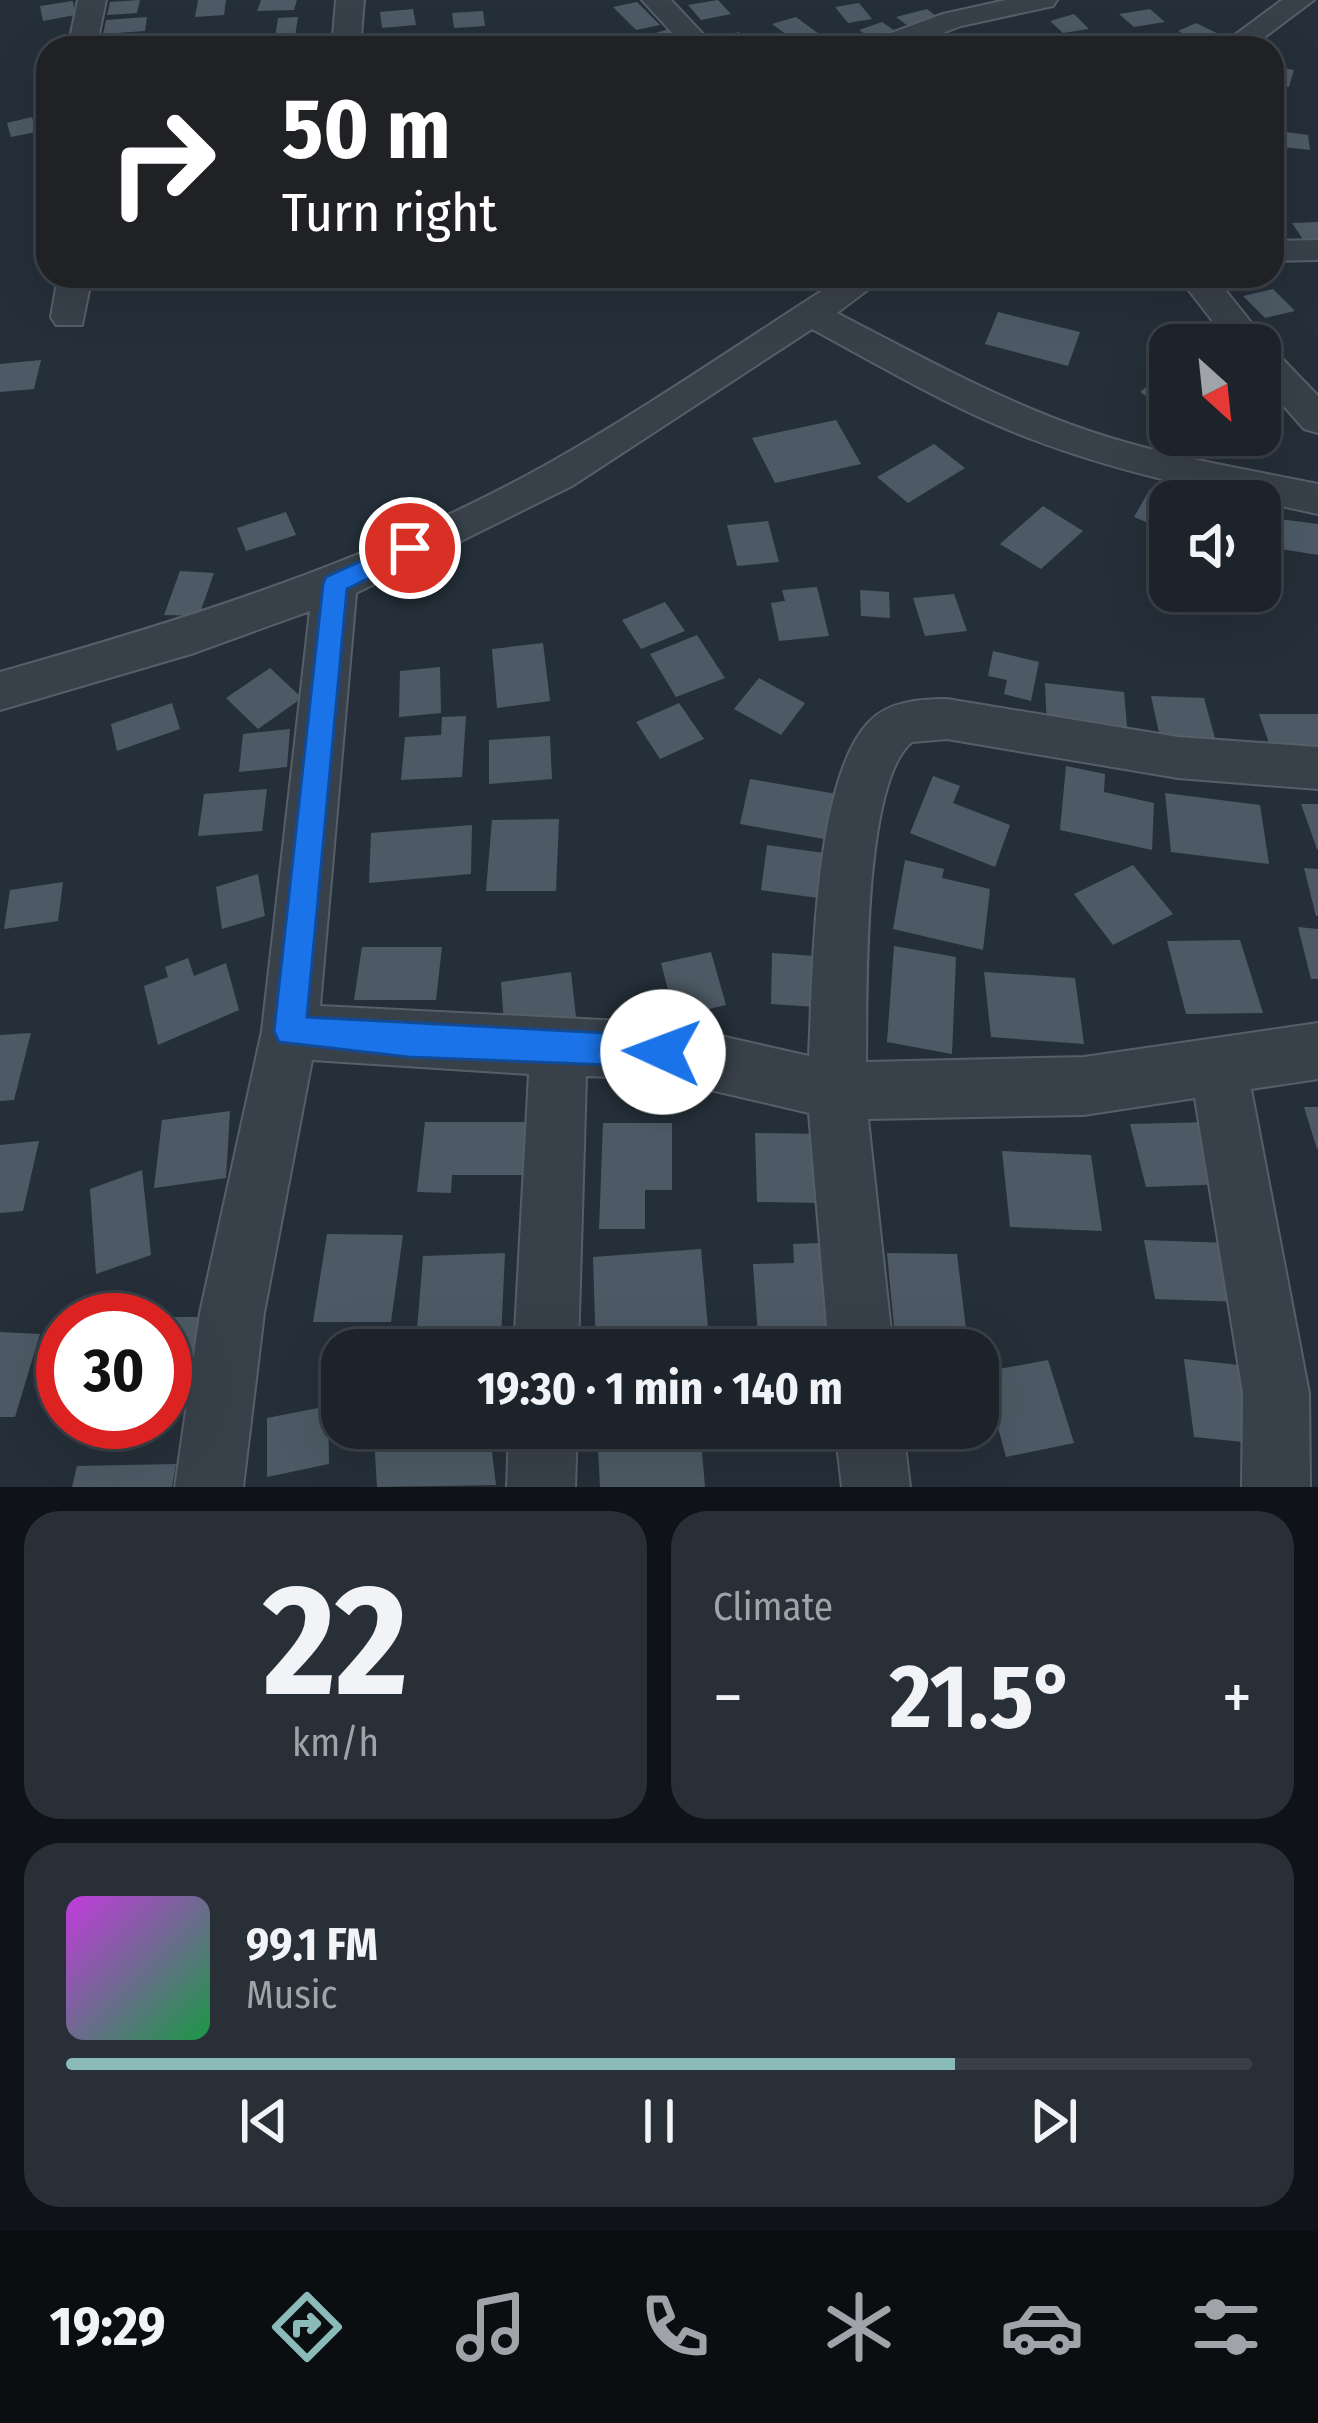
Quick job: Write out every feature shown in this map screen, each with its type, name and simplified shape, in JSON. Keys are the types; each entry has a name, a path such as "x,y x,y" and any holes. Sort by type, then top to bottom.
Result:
{"street":[{"path":"84,36 92,0"},
{"path":"347,36 350,0"},
{"path":"656,0 690,36"},
{"path":"910,36 953,20 1043,0"},
{"path":"1248,36 1300,0"},
{"path":"1284,251 1318,250"},
{"path":"69,317 73,288"},
{"path":"0,691 190,635 335,584 558,476 842,288"},
{"path":"1205,288 1234,324"},
{"path":"809,313 1002,412 1075,441 1180,471 1318,500"},
{"path":"1281,379 1318,420"},
{"path":"209,1487 232,1313 290,1031 335,584"},
{"path":"859,1329 836,1091 852,820 878,744 914,718 947,719 1171,758 1318,768"},
{"path":"290,1031 663,1052 836,1091 1084,1086 1318,1052"},
{"path":"547,1329 559,1047"},
{"path":"1219,1069 1276,1393 1276,1487"},
{"path":"541,1487 542,1449"},
{"path":"871,1449 876,1487"}],"building":[{"path":"140,0 137,13 107,15 110,2"},
{"path":"198,0 226,0 224,15 195,17"},
{"path":"261,0 297,0 294,10 257,11"},
{"path":"718,0 731,14 701,20 688,5"},
{"path":"73,1 75,15 43,21 40,6"},
{"path":"637,2 660,25 636,30 613,7"},
{"path":"859,3 872,19 848,23 835,7"},
{"path":"413,9 416,25 382,28 380,12"},
{"path":"927,9 943,21 912,29 896,17"},
{"path":"1150,9 1165,22 1134,27 1119,14"},
{"path":"483,11 485,26 454,28 452,13"},
{"path":"1074,14 1089,29 1063,33 1050,21"},
{"path":"147,17 145,31 103,34 106,20"},
{"path":"298,17 295,36 275,36 278,18"},
{"path":"796,17 819,34 788,36 772,24"},
{"path":"882,22 901,35 868,36 859,30"},
{"path":"1196,23 1223,36 1188,36 1178,31"},
{"path":"675,27 685,36 646,36"},
{"path":"1284,68 1294,70 1289,87 1284,86"},
{"path":"32,117 36,132 11,137 7,123"},
{"path":"1284,132 1308,135 1310,150 1284,147"},
{"path":"1318,222 1318,243 1306,244 1292,223"},
{"path":"1273,289 1295,311 1265,318 1243,296"},
{"path":"998,312 1080,332 1068,366 985,344"},
{"path":"41,360 34,389 0,392 0,364"},
{"path":"836,420 861,464 775,483 752,438"},
{"path":"934,444 965,468 908,503 877,477"},
{"path":"1149,491 1149,523 1134,517"},
{"path":"1043,506 1083,531 1041,569 1000,544"},
{"path":"286,512 296,535 246,551 237,528"},
{"path":"1281,519 1318,524 1318,555 1281,549"},
{"path":"768,521 779,562 737,566 727,525"},
{"path":"180,571 214,573 199,616 164,615"},
{"path":"817,587 829,636 779,641 771,603 785,601 782,590"},
{"path":"860,590 889,592 890,618 861,616"},
{"path":"954,594 967,631 925,636 913,598"},
{"path":"665,602 685,631 641,649 622,620"},
{"path":"697,635 725,678 676,697 650,654"},
{"path":"543,643 550,701 497,708 492,649"},
{"path":"993,651 1039,662 1031,701 1004,694 1007,680 988,676"},
{"path":"440,667 441,713 399,717 400,671"},
{"path":"270,668 302,698 258,729 226,698"},
{"path":"759,678 805,703 781,735 734,709"},
{"path":"1045,683 1124,692 1128,738 1047,729"},
{"path":"1151,696 1204,698 1219,753 1163,751"},
{"path":"172,703 180,729 117,751 111,724"},
{"path":"679,703 704,739 660,759 636,722"},
{"path":"1259,714 1318,714 1318,761 1275,761"},
{"path":"466,716 462,777 401,780 405,737 441,735 442,717"},
{"path":"290,729 287,767 239,772 243,734"},
{"path":"550,736 552,779 489,784 489,740"},
{"path":"1066,766 1105,774 1104,792 1154,803 1152,850 1060,830"},
{"path":"933,776 960,786 953,803 1010,825 995,867 910,833"},
{"path":"750,779 848,796 841,842 740,824"},
{"path":"267,789 262,831 198,836 204,794"},
{"path":"1165,793 1260,805 1269,864 1171,852"},
{"path":"1301,804 1318,804 1318,849 1317,849"},
{"path":"559,819 556,891 486,891 492,820"},
{"path":"472,825 471,874 369,883 371,833"},
{"path":"767,845 831,854 825,899 761,890"},
{"path":"905,860 944,869 942,878 990,889 983,950 893,929"},
{"path":"1133,865 1173,914 1113,945 1074,894"},
{"path":"1304,868 1318,869 1318,916 1316,916"},
{"path":"258,874 265,916 222,929 216,887"},
{"path":"63,882 58,921 4,929 10,890"},
{"path":"1298,927 1318,929 1318,979 1311,979"},
{"path":"1240,940 1263,1013 1186,1014 1167,941"},
{"path":"894,946 956,957 952,1054 887,1042"},
{"path":"362,947 442,947 436,1000 354,1000"},
{"path":"711,952 726,1005 675,1017 661,963"},
{"path":"772,953 830,957 830,1008 771,1004"},
{"path":"188,958 194,976 226,963 239,1010 158,1045 144,986 168,977 165,967"},
{"path":"571,972 577,1026 505,1037 501,982"},
{"path":"984,972 1075,978 1084,1044 991,1037"},
{"path":"31,1033 14,1100 0,1101 0,1035"},
{"path":"1304,1107 1318,1107 1318,1149 1317,1149"},
{"path":"230,1111 226,1178 154,1188 162,1120"},
{"path":"425,1122 536,1122 532,1175 452,1175 451,1193 417,1192"},
{"path":"1210,1122 1228,1184 1146,1187 1130,1124"},
{"path":"603,1123 672,1123 672,1190 645,1190 645,1229 599,1229"},
{"path":"755,1133 822,1134 826,1203 757,1202"},
{"path":"39,1141 23,1211 0,1213 0,1145"},
{"path":"1002,1151 1091,1155 1102,1231 1010,1227"},
{"path":"142,1170 151,1255 96,1274 90,1189"},
{"path":"327,1234 403,1235 391,1322 313,1322"},
{"path":"1144,1240 1229,1243 1243,1302 1155,1299"},
{"path":"841,1242 850,1329 758,1329 753,1264 794,1263 793,1244"},
{"path":"701,1249 708,1329 595,1329 593,1257"},
{"path":"505,1253 501,1329 417,1329 423,1256"},
{"path":"887,1253 957,1254 966,1329 894,1327"},
{"path":"192,1317 213,1317 199,1396 192,1396"},
{"path":"0,1332 36,1334 15,1417 0,1417"},
{"path":"1184,1359 1258,1367 1272,1445 1194,1437"},
{"path":"1048,1360 1074,1443 1006,1457 999,1431 999,1369"},
{"path":"321,1407 321,1449 329,1449 329,1464 267,1477 267,1418"},
{"path":"375,1449 492,1449 496,1485 377,1487"},
{"path":"598,1449 702,1449 705,1487 600,1487"},
{"path":"176,1464 172,1487 72,1487 77,1466"}],"route":[{"path":"410,548 335,584 290,1031 663,1052"}]}
